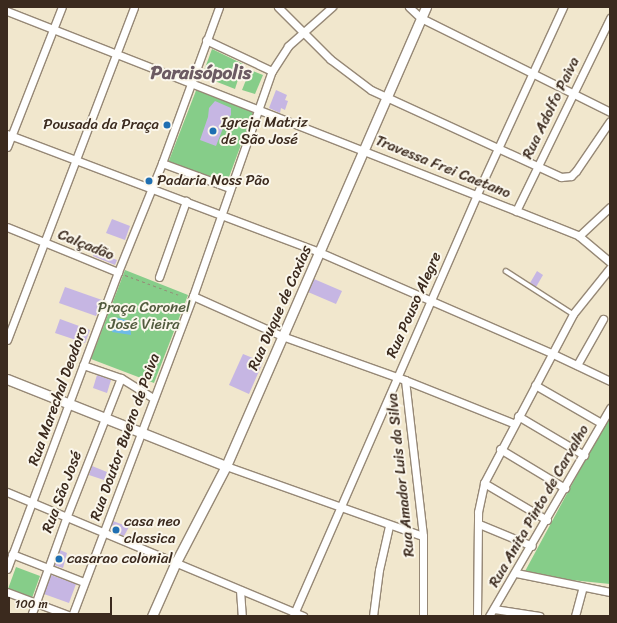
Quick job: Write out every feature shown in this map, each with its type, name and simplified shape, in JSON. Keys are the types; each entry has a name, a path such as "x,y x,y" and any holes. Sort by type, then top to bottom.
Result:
{"street":[{"path":"7,147 9,135 62,7"},
{"path":"7,340 114,53 134,7"},
{"name":"Rua Marechal Deodoro","path":"7,569 118,272 152,189 192,84 206,40 219,7"},
{"path":"278,7 301,33 349,75 387,99 536,168 561,177 571,176 610,121"},
{"name":"Rua Doutor Bueno de Paiva","path":"71,616 193,296 220,214 272,71 282,52 301,33 332,7"},
{"path":"409,7 421,18 573,91 610,112"},
{"name":"Rua Duque de Caxias","path":"152,616 175,564 226,466 426,7"},
{"name":"Rua Pouso Alegre","path":"293,614 476,194 563,7"},
{"path":"7,11 192,84"},
{"name":"Rua Adolfo Paiva","path":"516,210 610,18"},
{"path":"206,40 272,71"},
{"name":"Travessa Frei Caetano","path":"192,84 364,150 579,236 610,262"},
{"path":"604,130 610,137"},
{"path":"9,135 319,252 551,353 610,382"},
{"path":"162,163 230,188"},
{"path":"159,277 186,201"},
{"path":"579,236 610,207"},
{"name":"Calçadão","path":"7,227 118,272"},
{"path":"478,616 479,502 484,483 513,424 573,314 610,268"},
{"path":"193,296 282,336 405,380 513,424"},
{"path":"577,365 603,319"},
{"path":"83,365 121,378 153,398"},
{"name":"Rua São José","path":"31,616 47,568 121,378"},
{"path":"7,379 69,402 140,433 226,466 389,526 423,536"},
{"name":"Rua Amador Luis da Silva","path":"405,380 423,536 423,616"},
{"path":"535,385 601,423"},
{"name":"Rua Anita Pinto de Carvalho","path":"489,616 532,546 610,408"},
{"path":"518,416 584,455"},
{"path":"500,450 565,488"},
{"path":"484,483 547,520"},
{"path":"7,492 175,564 240,590 293,614 303,616"},
{"path":"479,524 532,546"},
{"path":"373,616 379,570 389,526"},
{"path":"12,554 84,582"},
{"path":"516,573 610,592"},
{"path":"576,616 583,587"},
{"path":"240,590 242,616"},
{"path":"7,592 71,616"},
{"path":"494,609 539,616"}],"lane":[{"path":"506,271 573,314"}],"path":[{"path":"118,272 179,295"}],"green space":[{"path":"212,49 243,64 235,89 202,76"},
{"path":"250,70 263,75 255,94 242,90"},
{"path":"197,88 254,110 226,185 168,163"},
{"name":"Praça Coronel José Vieira","path":"125,270 188,295 154,383 91,359"},
{"path":"610,414 610,584 523,575"},
{"path":"16,567 40,576 32,598 8,589"}],"water":[{"path":"114,317 130,321 131,335 112,332"}],"building":[{"path":"276,90 287,95 285,100 288,101 285,110 281,108 280,113 269,108"},
{"name":"Igreja Matriz de São José","path":"215,101 231,108 231,115 225,123 216,146 200,140 208,117 209,108"},
{"path":"112,219 130,226 125,240 106,233"},
{"path":"95,251 117,260 115,265 93,256"},
{"path":"537,271 543,275 536,287 530,283"},
{"path":"314,279 342,291 336,304 308,292"},
{"path":"65,287 102,300 96,316 59,303"},
{"path":"60,319 90,330 85,343 55,333"},
{"path":"243,354 263,362 249,394 229,385"},
{"path":"97,375 111,380 107,393 93,388"},
{"path":"92,466 107,472 104,480 89,475"},
{"path":"113,521 129,527 124,536 110,530"},
{"name":"casarao colonial","path":"60,550 67,553 63,568 54,565"},
{"path":"51,575 76,584 69,603 44,594"}],"place":[{"name":"Pousada da Praça","path":"167,125"},
{"name":"Igreja Matriz de São José","path":"213,131"},
{"name":"Padaria Noss Pão","path":"149,181"},
{"name":"casa neo classica","path":"116,530"},
{"name":"casarao colonial","path":"59,559"}],"district":[{"name":"Paraisópolis","path":"201,73"}]}
